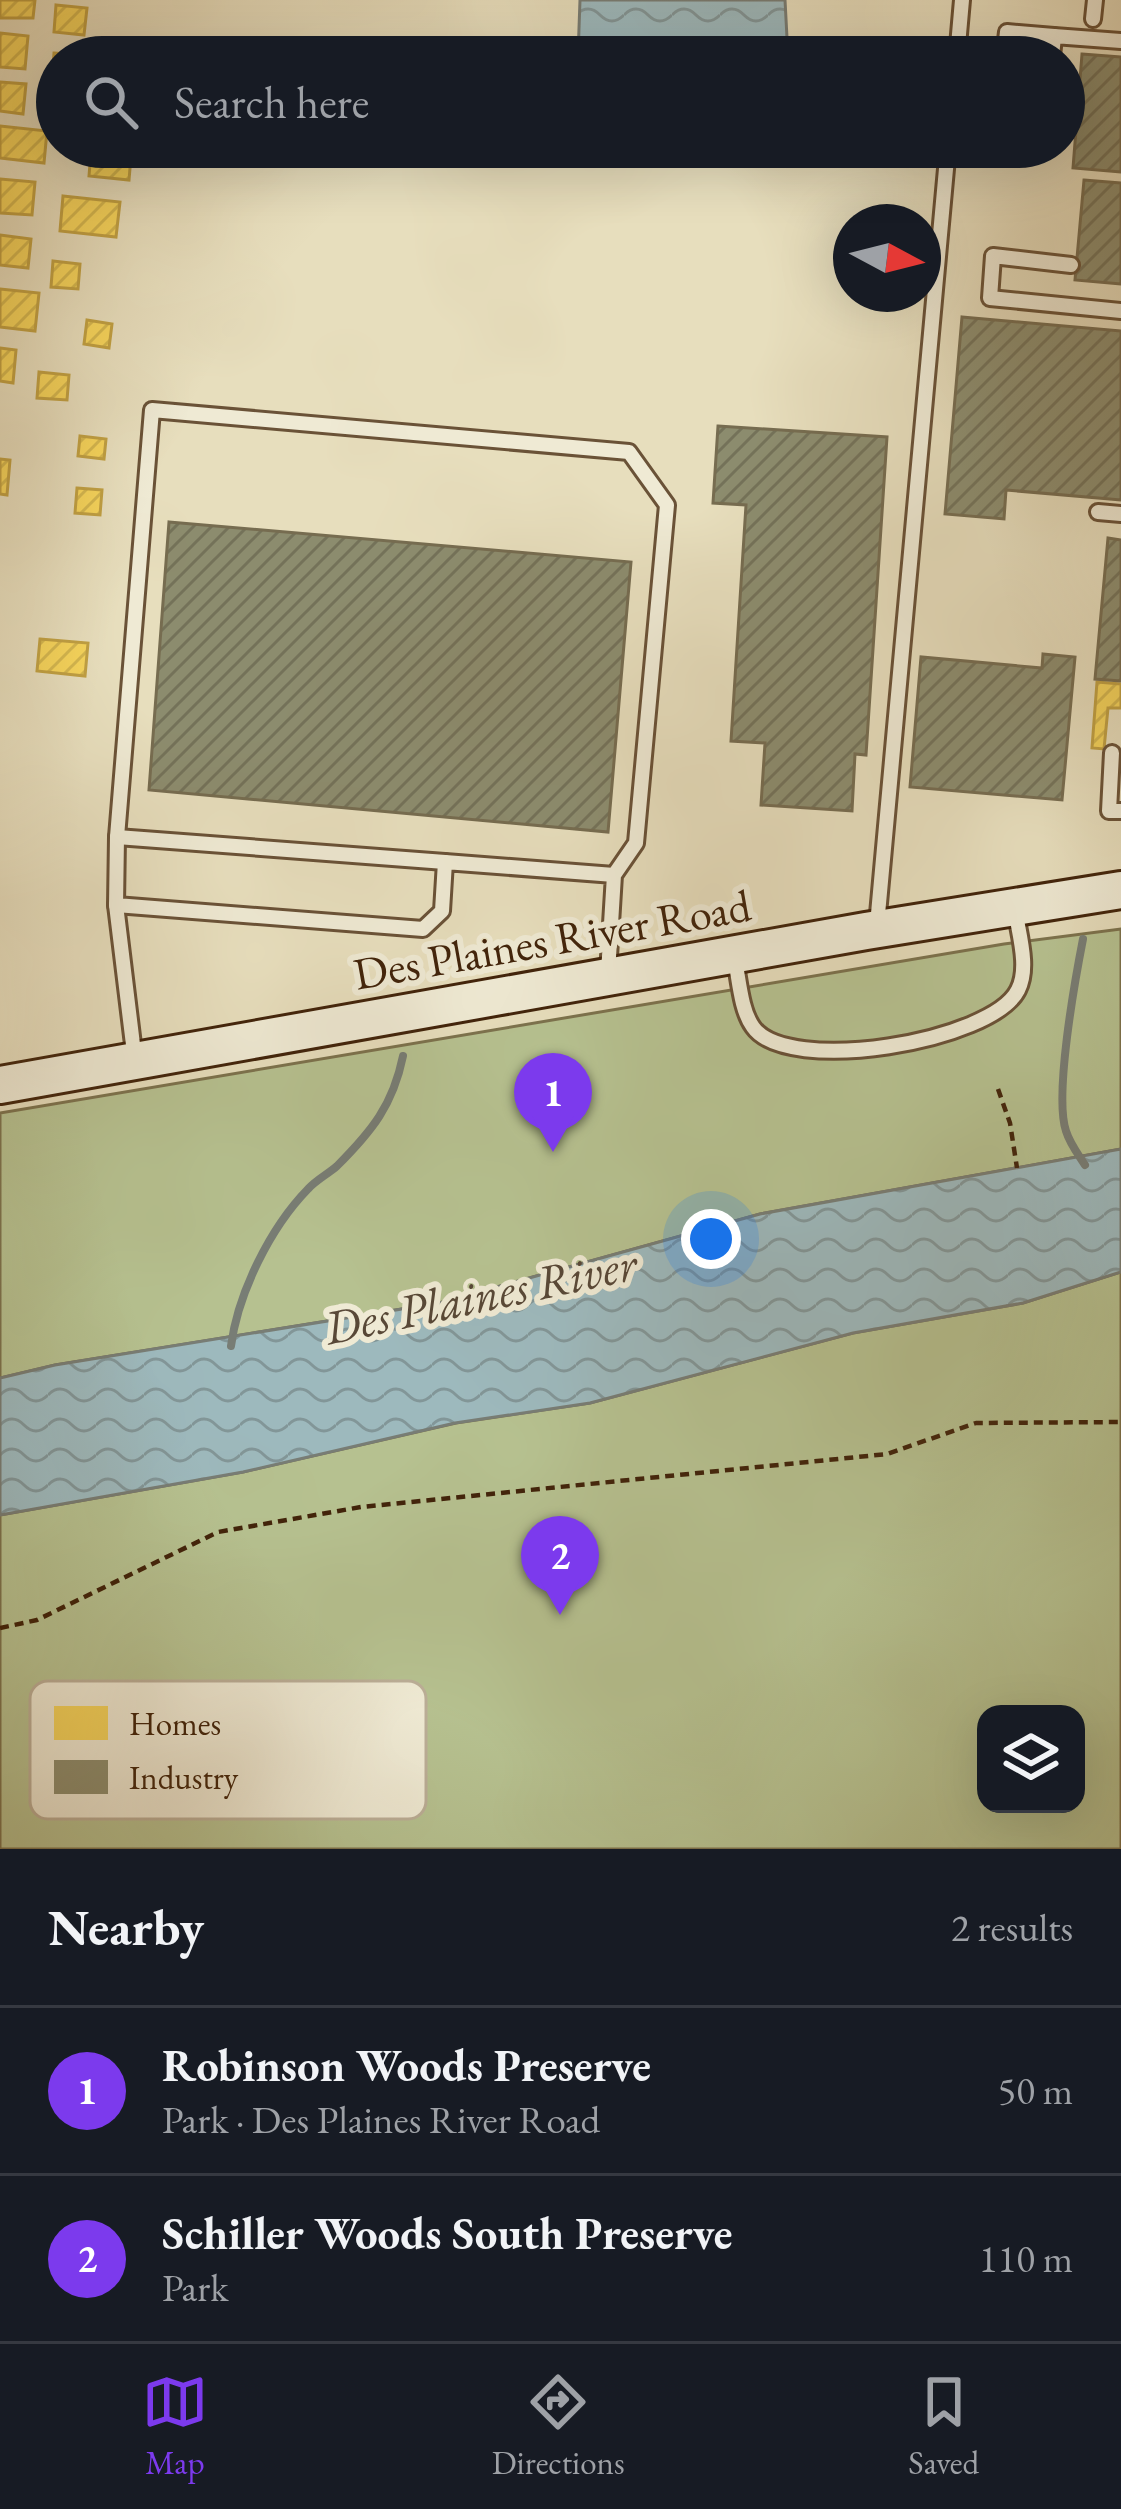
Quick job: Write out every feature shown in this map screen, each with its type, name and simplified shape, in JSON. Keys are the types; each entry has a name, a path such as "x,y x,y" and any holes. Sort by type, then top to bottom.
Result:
{"main road":[{"name":"Des Plaines River Road","path":"0,1085 1121,890"}],"lane":[{"path":"958,36 962,0"},
{"path":"1093,19 1094,0"},
{"path":"1007,36 1007,32 1054,36"},
{"path":"1085,38 1121,41"},
{"path":"877,929 946,168"},
{"path":"1071,266 993,256 990,298 1121,311"},
{"path":"135,1064 116,905 117,837 152,410 629,452 667,505 636,843 614,875 608,978"},
{"path":"1098,512 1121,514"},
{"path":"1112,752 1109,812 1121,811"},
{"path":"117,837 614,875"},
{"path":"116,905 423,929 442,911 445,862"},
{"path":"734,955 747,1012 762,1036 842,1051 883,1049 946,1034 1007,1005 1023,976 1015,908"}],"path":[{"path":"998,1089 1010,1123 1017,1168"},
{"path":"0,1628 37,1621 218,1532 361,1507 887,1454 976,1423 1121,1422"}],"green space":[{"path":"1121,929 1121,1149 760,1214 439,1303 0,1378 0,1113 1004,944"},
{"path":"1121,1272 1121,1849 0,1849 0,1515 243,1472 456,1423 590,1403 853,1333 1023,1303"}],"water":[{"path":"580,0 785,0 787,36 579,36"},
{"name":"Des Plaines River","path":"1121,1149 1121,1272 1023,1303 853,1333 590,1403 455,1423 243,1472 0,1515 0,1378 439,1303 760,1214"}],"building: Homes":[{"path":"0,0 35,0 33,18 0,18"},
{"path":"56,5 87,8 84,35 54,32"},
{"path":"0,33 28,36 25,69 0,67"},
{"path":"0,82 26,84 23,114 0,111"},
{"path":"0,126 36,130 36,162 0,158"},
{"path":"90,168 130,168 129,180 89,176"},
{"path":"0,179 35,182 32,215 0,213"},
{"path":"63,196 120,202 116,237 60,231"},
{"path":"0,235 31,239 28,268 0,265"},
{"path":"53,261 80,264 78,289 51,287"},
{"path":"0,289 39,293 35,331 0,327"},
{"path":"87,320 112,324 109,348 84,344"},
{"path":"0,348 16,350 13,383 0,381"},
{"path":"39,372 69,375 67,400 37,398"},
{"path":"80,436 106,439 104,459 78,456"},
{"path":"0,459 10,460 7,495 0,494"},
{"path":"77,488 102,490 100,515 75,513"},
{"path":"40,639 88,643 85,676 37,671"},
{"path":"1097,682 1121,684 1121,708 1108,708 1104,749 1092,748"}],"building: Industry":[{"path":"1085,54 1121,57 1121,172 1073,168 1085,168"},
{"path":"1084,180 1121,183 1121,284 1075,280"},
{"path":"962,317 1121,331 1121,500 1006,490 1004,519 945,514"},
{"path":"718,426 887,437 866,755 855,754 852,811 761,805 765,743 731,741 746,505 713,503"},
{"path":"169,522 631,562 608,832 149,790"},
{"path":"1108,538 1121,540 1121,681 1095,679"},
{"path":"1043,654 1075,657 1062,800 910,787 921,657 1042,668"}],"waterway":[{"path":"1083,939 1062,1092 1066,1131 1085,1165"},
{"path":"231,1346 248,1283 269,1242 308,1189 371,1129 387,1103 403,1056"}],"place":[{"name":"Robinson Woods Preserve","path":"553,1152"},
{"name":"Schiller Woods South Preserve","path":"560,1615"}]}
